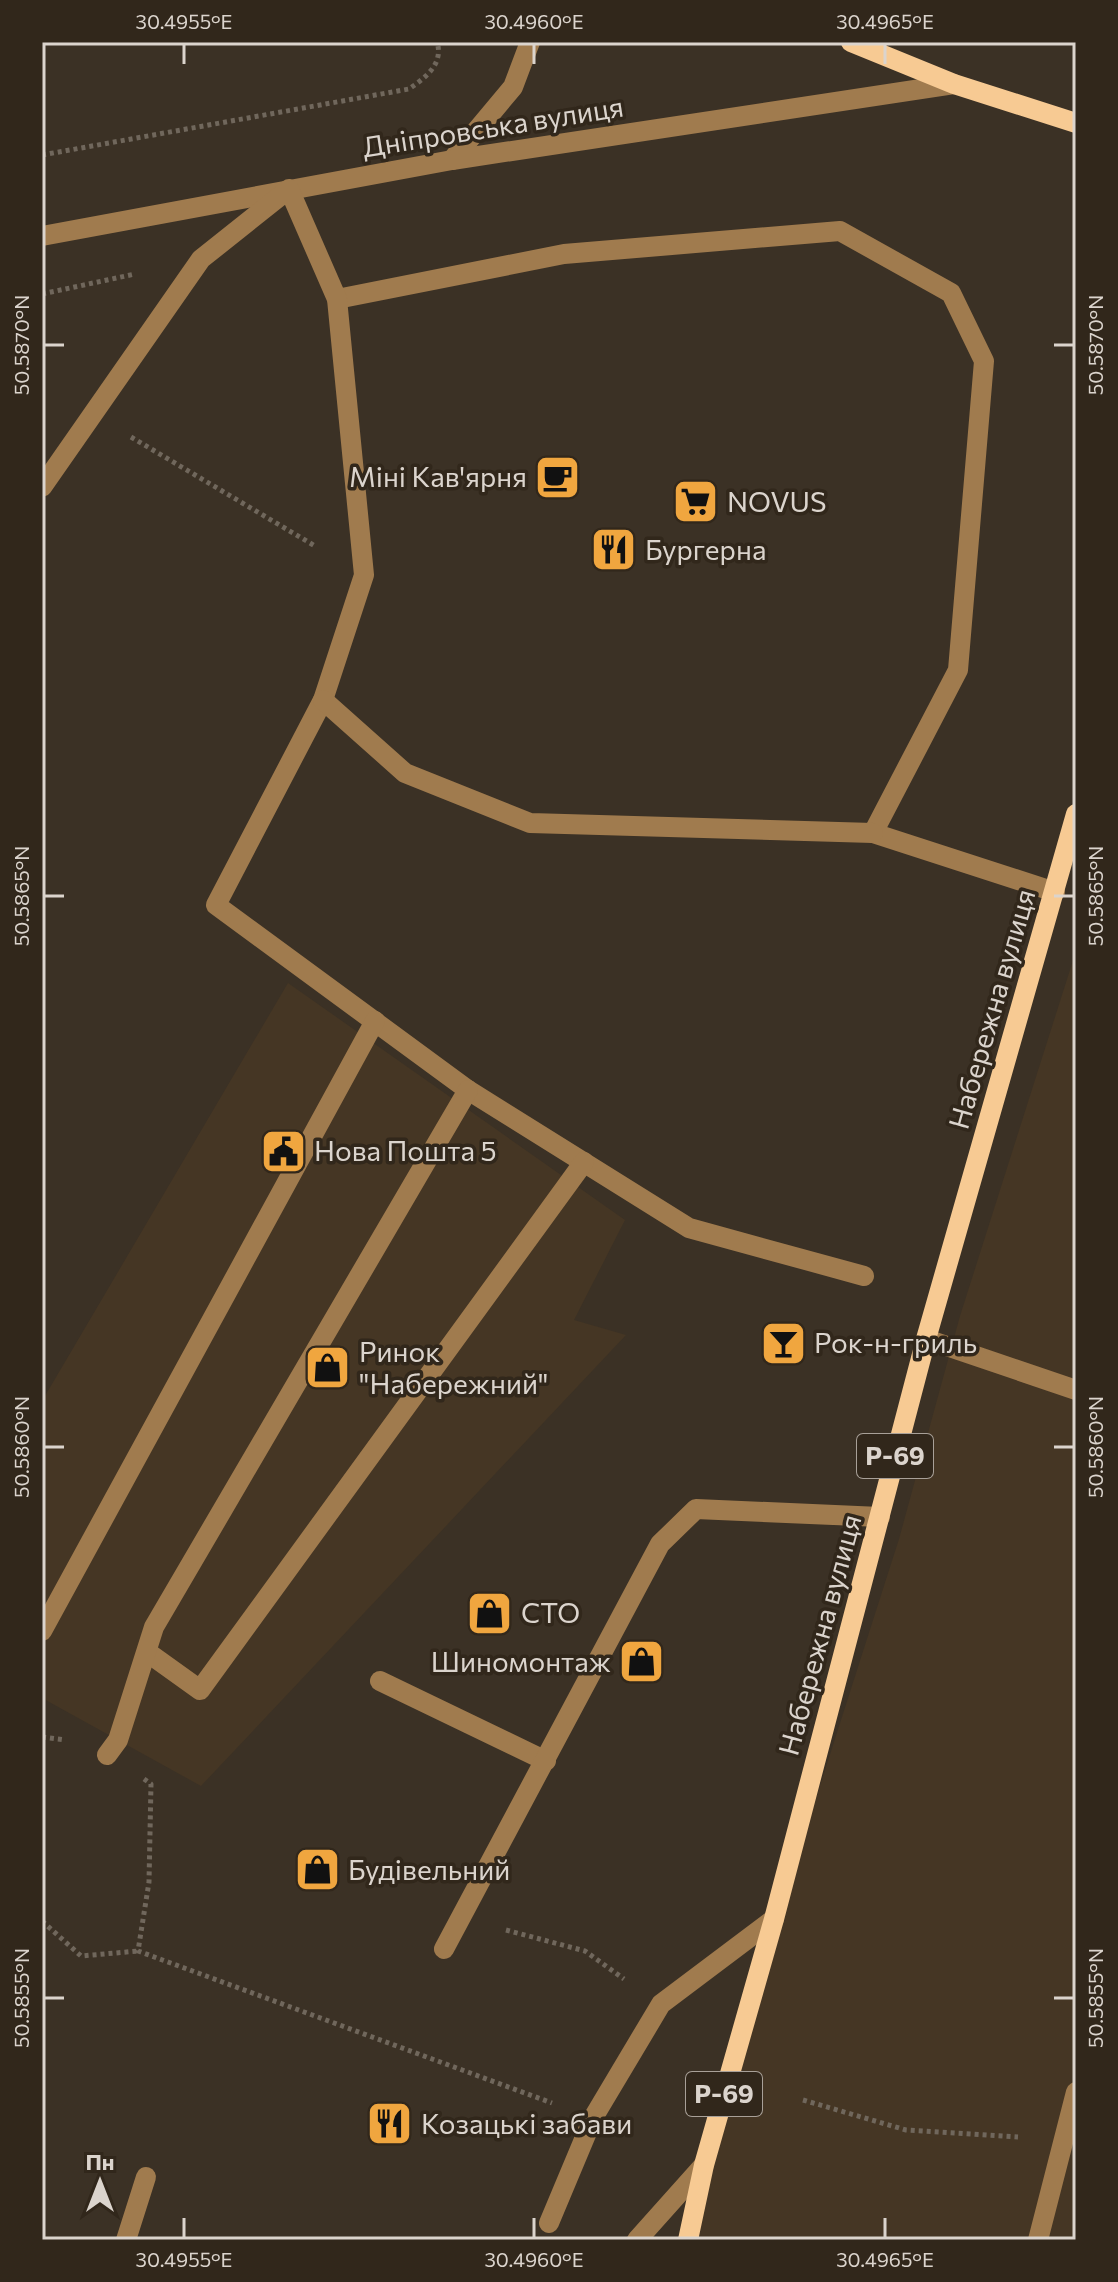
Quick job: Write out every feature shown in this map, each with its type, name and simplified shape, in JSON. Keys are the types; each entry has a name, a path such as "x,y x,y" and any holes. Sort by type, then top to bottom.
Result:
{"main road":[{"path":"851,42 954,84 1076,123"},
{"name":"Набережна вулиця","path":"688,2240 704,2165 774,1919 926,1339 1076,814"}],"street":[{"path":"452,160 513,87 530,42"},
{"name":"Дніпровська вулиця","path":"42,236 452,160 954,84"},
{"path":"42,487 201,259 289,189 337,299 364,575 323,700 216,905 468,1090 689,1228 864,1276"},
{"path":"337,299 564,254 840,231 951,293 984,361 958,670 873,833"},
{"path":"323,700 405,773 530,823 873,833 1055,892"},
{"path":"42,1631 375,1021"},
{"path":"107,1755 118,1740 154,1627 468,1090"},
{"path":"147,1652 200,1690 584,1162"},
{"path":"926,1339 1076,1390"},
{"path":"444,1949 660,1544 696,1509 880,1517"},
{"path":"380,1681 546,1761"},
{"path":"549,2223 593,2118 661,2004 774,1919"},
{"path":"1038,2240 1076,2092"},
{"path":"637,2240 704,2165"},
{"path":"126,2240 146,2177"}],"path":[{"path":"42,155 409,89 431,74 439,47 437,42"},
{"path":"42,294 201,259"},
{"path":"93,414 364,575"},
{"path":"42,1737 83,1742 151,1784 149,1882 138,1951"},
{"path":"460,1918 585,1951 661,2004"},
{"path":"42,1921 81,1956 138,1951 593,2118"},
{"path":"803,2100 906,2130 1065,2140"}],"shaded area":[{"path":"1076,951 1076,2240 688,2240 744,2023 899,1539 960,1316"},
{"name":"Ринок \"Набережний\"","path":"288,983 625,1220 574,1320 626,1335 201,1786 42,1698 42,1401"}],"place":[{"name":"Міні Кав'ярня","path":"558,477"},
{"name":"NOVUS","path":"696,502"},
{"name":"Бургерна","path":"614,550"},
{"name":"Нова Пошта 5","path":"283,1151"},
{"name":"Рок-н-гриль","path":"783,1343"},
{"name":"Ринок \"Набережний\"","path":"328,1368"},
{"name":"СТО","path":"490,1613"},
{"name":"Шиномонтаж","path":"642,1662"},
{"name":"Будівельний","path":"317,1870"},
{"name":"Козацькі забави","path":"390,2124"}]}
